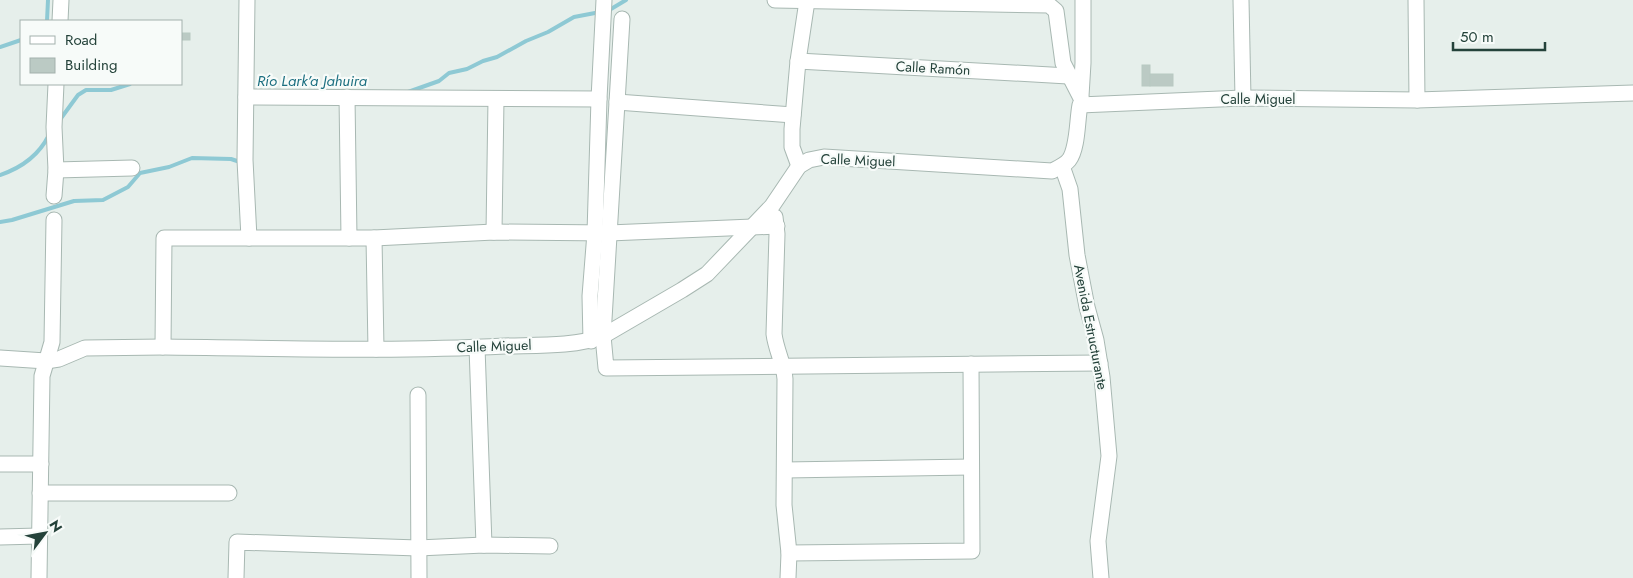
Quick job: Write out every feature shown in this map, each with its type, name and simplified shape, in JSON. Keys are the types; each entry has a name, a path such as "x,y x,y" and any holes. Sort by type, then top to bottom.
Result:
{"street":[{"path":"60,20 61,0"},
{"path":"247,0 246,160 249,238"},
{"path":"602,233 599,99 604,0"},
{"path":"775,0 1050,5 1056,11 1063,63 1080,101"},
{"path":"1062,166 1069,160 1074,147 1080,101 1083,63 1083,0"},
{"path":"1241,0 1243,98"},
{"path":"1416,0 1417,100"},
{"path":"799,166 792,148 793,115 806,1"},
{"path":"622,19 617,102 602,233 590,296 597,338 606,368 1100,363"},
{"name":"Calle Ramón","path":"798,61 1068,76"},
{"path":"54,196 56,170 54,127 56,85"},
{"name":"Calle Miguel","path":"1080,101 1243,98 1417,100 1633,93"},
{"path":"246,97 599,99"},
{"path":"347,97 349,238"},
{"path":"494,232 496,99"},
{"path":"617,102 793,115"},
{"name":"Calle Miguel","path":"0,358 46,361 59,359 85,348 376,349 477,348 574,344 597,338 707,274 772,206 799,166 809,160 824,157 1052,171 1062,166"},
{"name":"Avenida Estructurante","path":"1062,166 1070,188 1077,255 1100,363 1108,456 1098,541 1101,578"},
{"path":"56,170 132,168"},
{"path":"772,206 777,226 774,334 775,344 786,379 784,505 790,553 788,578"},
{"path":"39,578 42,376 52,342 54,220"},
{"path":"163,347 164,238 374,238 494,232 602,233 777,226"},
{"path":"374,238 376,349"},
{"path":"477,348 484,545"},
{"path":"790,553 972,551 971,364"},
{"path":"418,395 419,578"},
{"path":"0,464 41,464"},
{"path":"785,470 971,467"},
{"path":"40,493 229,492"},
{"path":"0,537 39,536"},
{"path":"236,578 237,542 418,548 484,545 550,546"}],"building":[{"path":"182,33 190,33 190,40 182,40"},
{"path":"1142,65 1150,65 1150,86 1142,86"},
{"path":"1150,74 1173,74 1173,86 1150,86"}],"waterway":[{"name":"Río Lark’a Jahuira","path":"47,20 48,0"},
{"name":"Río Lark’a Jahuira","path":"611,9 626,0"},
{"name":"Río Lark’a Jahuira","path":"408,92 439,81 449,73 467,69 497,57 574,17 595,13"},
{"name":"Río Lark’a Jahuira","path":"0,47 20,40"},
{"name":"Río Lark’a Jahuira","path":"59,121 78,95 86,90 111,90 127,85"},
{"name":"Río Lark’a Jahuira","path":"0,175 15,169 29,160 40,149 49,135"},
{"name":"Río Lark’a Jahuira","path":"0,222 74,201 103,200 128,187 140,173 169,167 192,158 231,159 240,162"}]}
